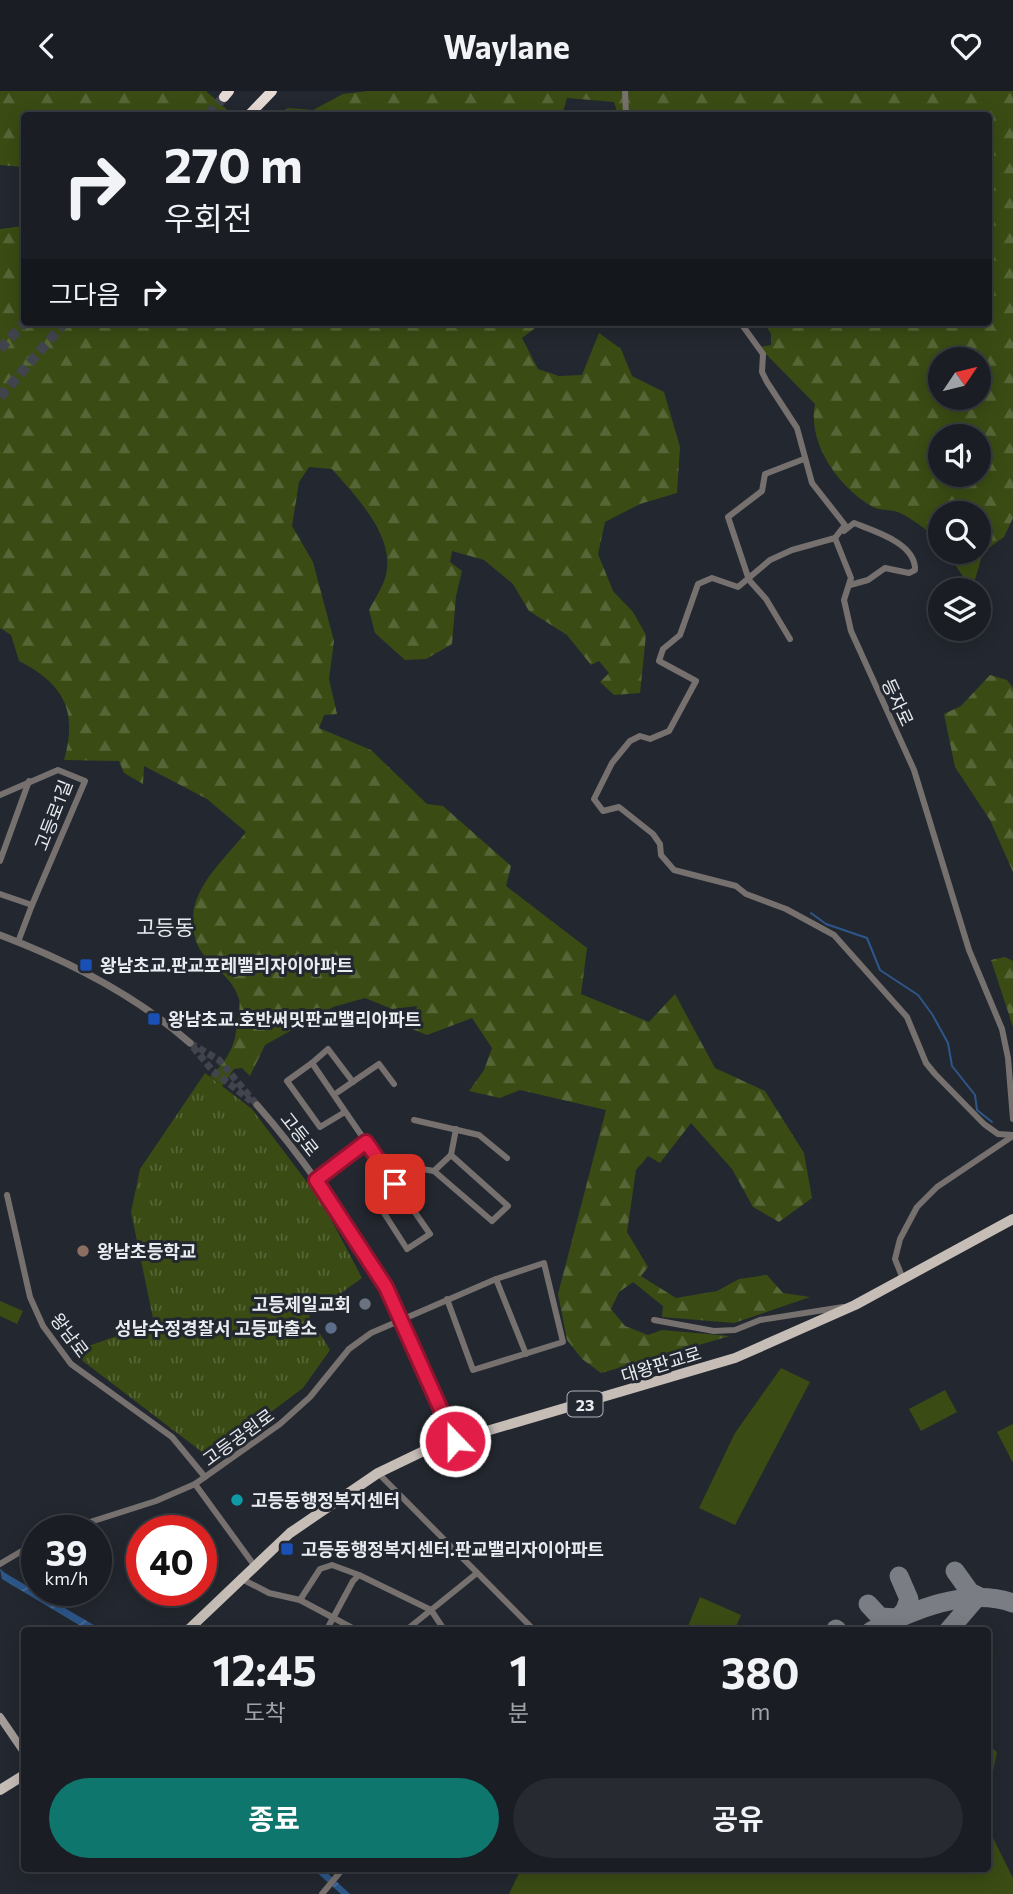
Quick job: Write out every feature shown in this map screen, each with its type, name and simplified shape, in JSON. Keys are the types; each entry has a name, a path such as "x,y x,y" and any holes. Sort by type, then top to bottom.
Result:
{"highway":[{"path":"253,112 272,91"}],"main road":[{"name":"대왕판교로","path":"191,1627 289,1533 378,1473 432,1447 735,1358 855,1305 1013,1219"},
{"path":"0,1717 21,1748"},
{"path":"0,1790 21,1777"}],"street":[{"path":"625,91 626,112"},
{"name":"등자로","path":"743,326 763,354 762,372 767,382 797,428 804,459 818,493 845,525 835,538 851,578 844,600 851,631 914,770 969,950 1002,1029 1008,1058 1013,1119"},
{"path":"790,639 766,599 749,580 728,517 762,491 765,474 804,459"},
{"path":"850,585 868,580 886,568 909,573 915,569 915,563 896,541 855,523 835,538 792,550 770,560 749,580 737,587 712,578 698,584 680,635 663,649 659,661 696,681 669,731 650,739 640,736 630,741 612,763 594,799 603,811 619,807 653,834 660,843 661,855 674,870 736,886 746,894 786,909 834,935 907,1017 926,1063 935,1074 984,1124 998,1134 1013,1135"},
{"name":"고등로1길","path":"0,795 58,770 85,781 18,942"},
{"path":"0,861 30,780"},
{"path":"0,894 32,905"},
{"path":"0,935 78,967 133,999 190,1043"},
{"path":"345,1112 320,1127 287,1081 328,1049 354,1081"},
{"path":"312,1063 345,1112 395,1184 430,1234 407,1249 375,1199 395,1184 416,1168 434,1171 492,1221 508,1206 451,1155"},
{"path":"338,1092 379,1064 394,1084"},
{"name":"고등로","path":"257,1105 316,1180 386,1287 455,1441"},
{"path":"414,1120 480,1135 507,1158"},
{"path":"434,1171 451,1155 456,1129"},
{"path":"904,1279 895,1259 900,1239 917,1207 936,1187 1013,1135"},
{"path":"316,1180 366,1142"},
{"name":"왕남로","path":"6,1195 30,1297 43,1326 71,1364 172,1437 205,1477"},
{"name":"고등공원로","path":"112,1515 156,1501 195,1484 281,1424 310,1397 349,1349 371,1333 400,1318 496,1279 544,1263 563,1342 526,1354"},
{"path":"447,1299 473,1370 526,1354 496,1279"},
{"path":"654,1320 714,1331 735,1330 760,1320 855,1305"},
{"path":"378,1473 531,1627"},
{"path":"195,1484 254,1565"},
{"path":"0,1564 21,1551"},
{"path":"300,1600 320,1569 332,1565 431,1610 442,1627"},
{"path":"410,1627 477,1573"},
{"path":"328,1627 353,1581 359,1575"},
{"path":"240,1578 269,1593 300,1600 351,1627"},
{"path":"322,1894 340,1872"}],"green space":[{"path":"0,91 206,91 230,112 21,112 21,167 0,165"},
{"path":"368,91 1013,91 1013,518 1004,537 991,546 991,501 928,501 928,532 897,512 873,507 860,499 838,476 821,449 814,419 815,404 759,347 771,345 771,334 766,326 992,326 992,112 617,112 614,102 567,98 563,112 281,112 288,108 313,110 343,94"},
{"path":"21,226 21,326 538,326 522,338 538,369 559,376 582,375 599,333 621,349 632,376 664,392 680,447 677,493 640,504 605,522 598,554 613,591 633,612 646,635 640,693 614,695 600,682 609,673 599,661 591,665 567,635 529,611 513,584 484,560 452,551 450,562 462,571 456,596 452,644 426,659 405,660 375,633 369,610 386,575 385,545 379,531 362,504 332,469 309,467 299,482 292,526 313,562 334,641 329,679 337,714 324,715 319,728 371,750 427,804 443,806 511,866 506,886 587,948 581,994 649,1022 675,994 715,1068 765,1091 804,1153 812,1198 779,1222 753,1207 732,1169 691,1123 660,1163 648,1156 636,1170 627,1232 648,1267 641,1276 676,1298 717,1291 739,1279 767,1275 783,1293 810,1297 734,1323 662,1317 663,1306 633,1282 619,1292 611,1309 625,1326 648,1335 662,1330 730,1336 601,1373 582,1359 567,1340 558,1294 606,1110 520,1090 500,1098 469,1091 484,1070 492,1048 472,1018 427,1035 410,1028 417,1006 392,1009 365,998 333,1007 265,1045 250,1076 242,1068 234,1069 222,1086 210,1076 233,1045 239,999 228,979 204,956 198,946 193,918 205,882 246,832 207,799 144,766 143,784 124,773 119,761 64,760 69,727 64,701 47,679 19,661 11,635 0,628 0,229"},
{"path":"955,564 980,564 975,578 964,578"},
{"path":"990,675 1007,680 1013,688 1013,872 990,820 955,767 944,714 961,706"},
{"path":"1005,957 1013,961 1013,1027 991,960"},
{"path":"205,1073 252,1109 322,1202 362,1278 309,1316 330,1350 303,1388 215,1454 202,1452 71,1352 154,1323 131,1212 140,1169"},
{"path":"0,1301 23,1311 17,1324 0,1316"},
{"path":"781,1368 810,1382 735,1525 699,1508 735,1433"},
{"path":"945,1390 957,1412 921,1431 909,1409"},
{"path":"1013,1424 1013,1463 997,1432"},
{"path":"700,1597 741,1615 736,1627 688,1627"},
{"path":"991,1747 997,1752 991,1781"},
{"path":"991,1834 1013,1878 1013,1894 509,1894 520,1872 991,1872"}],"water":[{"path":"0,1569 21,1582 21,1590 2,1579"},
{"path":"47,1606 61,1606 97,1627 82,1627"},
{"path":"316,1872 326,1872 350,1894 341,1894"}],"waterway":[{"path":"811,913 826,924 867,938 880,970 918,995 948,1043 952,1066 975,1095 977,1110 992,1122"}],"taxiway":[{"path":"951,1627 978,1596 970,1592 955,1571"},
{"path":"868,1604 880,1617 898,1618 909,1599 899,1576"},
{"path":"880,1627 922,1609 959,1599 977,1597 1013,1603"}],"tunnel":[{"path":"211,112 224,97"},
{"path":"0,349 21,326"},
{"path":"0,397 62,326"},
{"path":"190,1043 219,1060 257,1105"},
{"path":"193,1047 212,1070 251,1101"}],"place":[{"name":"왕남초교.판교포레밸리자이아파트","path":"86,965"},
{"name":"왕남초교.호반써밋판교밸리아파트","path":"154,1019"},
{"name":"왕남초등학교","path":"83,1251"},
{"name":"고등제일교회","path":"365,1304"},
{"name":"성남수정경찰서 고등파출소","path":"331,1328"},
{"name":"고등동행정복지센터","path":"237,1500"},
{"name":"고등동행정복지센터.판교밸리자이아파트","path":"287,1549"}],"district":[{"name":"고등동","path":"165,926"}],"route":[{"path":"395,1184 366,1142 316,1180 386,1287 455,1441"}]}
